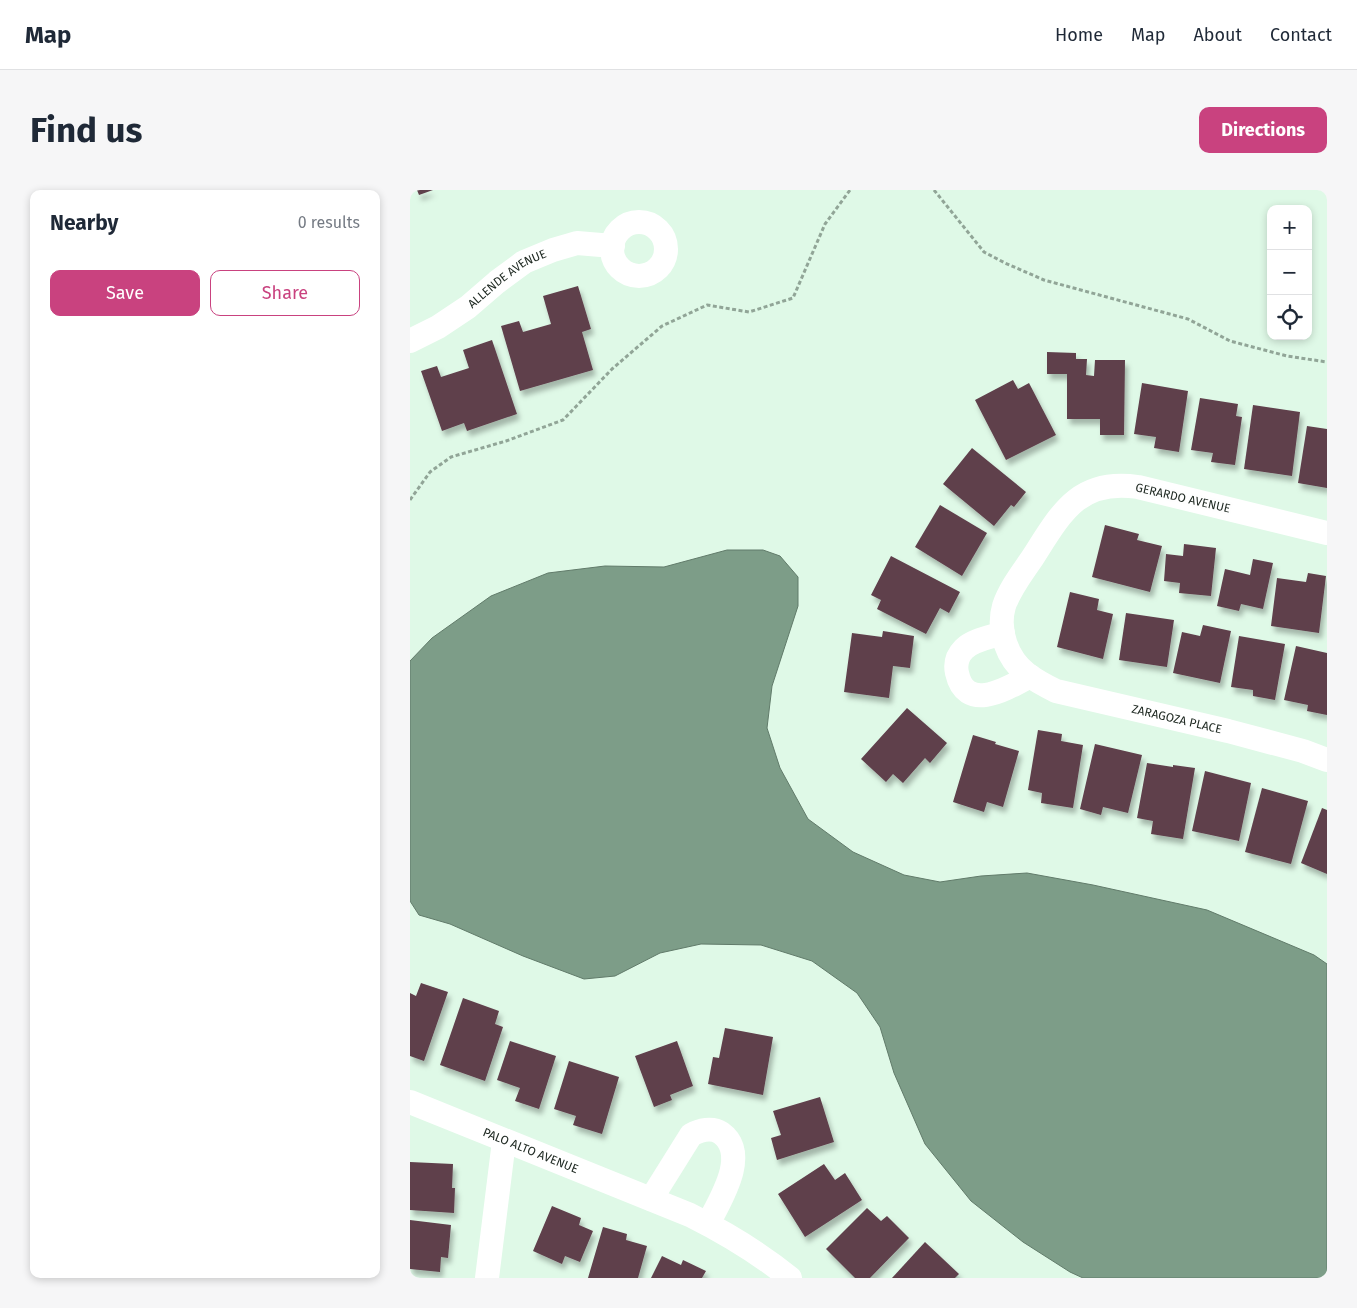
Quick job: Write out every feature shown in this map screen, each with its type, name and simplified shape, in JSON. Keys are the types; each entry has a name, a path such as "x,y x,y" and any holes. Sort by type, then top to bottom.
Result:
{"street":[{"name":"ALLENDE AVENUE","path":"410,341 438,327 468,307 524,262 576,243 613,246"},
{"name":"GERARDO AVENUE","path":"1011,657 1003,633 1002,621 1005,604 1019,578 1061,515 1076,500 1092,491 1118,485 1138,488 1327,533"},
{"path":"1003,633 965,647 956,660 958,678 962,686 968,692 975,695 987,695 1000,692 1030,676"},
{"name":"ZARAGOZA PLACE","path":"1011,657 1030,676 1056,691 1228,731 1303,751 1327,760"},
{"name":"PALO ALTO AVENUE","path":"410,1102 651,1199 708,1224 766,1259 790,1278"},
{"path":"651,1199 692,1136 703,1131 717,1131 731,1143 734,1162 708,1224"},
{"path":"487,1278 504,1141"}],"path":[{"path":"410,500 430,472 451,457 506,441 563,420 612,370 662,326 706,305 748,312 793,298 825,224 850,190"},
{"path":"934,190 984,252 1005,263 1044,280 1188,319 1230,341 1287,356 1327,362"}],"shaded area":[{"path":"727,550 763,550 780,556 798,577 798,606 772,686 767,728 780,768 808,819 853,852 904,875 940,882 981,876 1027,873 1093,885 1207,910 1314,955 1327,964 1327,1278 1083,1278 1070,1272 1023,1242 971,1201 925,1144 894,1073 880,1027 857,993 812,961 761,945 701,944 660,953 615,976 584,979 523,956 450,924 419,915 410,901 410,661 432,638 491,596 548,573 605,566 664,567"}],"building":[{"path":"417,190 433,190 419,195"},
{"path":"578,286 591,329 582,332 593,370 520,391 501,326 519,321 523,332 551,324 543,296"},
{"path":"492,340 517,414 467,431 464,423 442,431 421,371 437,366 441,377 469,368 463,350"},
{"path":"1047,352 1076,353 1076,359 1087,359 1086,375 1094,376 1095,360 1125,360 1124,435 1100,435 1100,419 1067,419 1067,374 1047,374"},
{"path":"1013,380 1018,389 1029,383 1056,435 1006,460 975,400"},
{"path":"1142,383 1188,391 1179,452 1154,448 1156,437 1134,434"},
{"path":"1200,398 1238,404 1236,416 1242,417 1235,465 1211,462 1213,453 1191,450"},
{"path":"1253,405 1300,412 1292,476 1244,469"},
{"path":"1307,426 1327,429 1327,488 1298,483"},
{"path":"972,448 1026,492 1014,507 1011,505 994,526 943,484"},
{"path":"940,505 987,533 962,576 915,547"},
{"path":"1105,525 1139,534 1137,540 1162,546 1150,592 1092,577"},
{"path":"1184,544 1216,548 1211,596 1179,593 1180,583 1164,581 1166,554 1183,556"},
{"path":"891,556 960,592 949,613 940,608 926,634 877,609 881,600 871,595"},
{"path":"1253,559 1273,563 1263,609 1241,604 1239,611 1217,606 1225,569 1250,575"},
{"path":"1308,573 1326,576 1319,633 1271,626 1277,578 1306,582"},
{"path":"1070,592 1099,599 1097,610 1113,614 1103,659 1057,647"},
{"path":"1126,613 1174,620 1167,667 1119,660"},
{"path":"1203,625 1231,631 1220,683 1173,673 1182,632 1200,636"},
{"path":"883,631 914,636 910,668 893,666 889,698 844,692 852,633 882,637"},
{"path":"1239,636 1285,644 1275,700 1253,696 1253,690 1231,687"},
{"path":"1296,646 1327,653 1327,715 1307,711 1308,705 1284,700"},
{"path":"907,708 947,743 930,763 925,758 903,783 893,774 886,782 861,759"},
{"path":"1038,730 1062,734 1061,741 1083,745 1073,808 1041,803 1042,793 1028,790"},
{"path":"973,735 1019,751 1003,807 987,802 984,812 953,802"},
{"path":"1095,744 1142,755 1128,813 1103,807 1101,815 1080,809"},
{"path":"1147,763 1195,768 1183,839 1151,834 1153,821 1137,818"},
{"path":"1205,771 1251,783 1239,841 1192,831"},
{"path":"1262,788 1308,801 1291,864 1245,852"},
{"path":"1322,808 1327,810 1327,874 1301,863"},
{"path":"421,983 448,992 424,1061 410,1056 410,993 416,996"},
{"path":"463,998 499,1011 495,1024 503,1027 485,1081 440,1065"},
{"path":"725,1028 773,1037 763,1095 708,1084 713,1057 719,1058"},
{"path":"510,1041 556,1056 539,1109 515,1101 520,1088 497,1080"},
{"path":"677,1041 693,1086 670,1095 672,1100 654,1107 635,1056"},
{"path":"569,1061 619,1077 602,1134 573,1125 576,1116 554,1109"},
{"path":"820,1097 834,1142 777,1160 771,1138 781,1135 773,1111"},
{"path":"410,1162 453,1164 452,1188 455,1188 454,1213 410,1210"},
{"path":"824,1164 835,1180 845,1173 862,1200 805,1237 778,1194"},
{"path":"552,1206 581,1218 579,1225 593,1231 580,1262 565,1256 562,1264 533,1251"},
{"path":"867,1208 881,1221 887,1216 909,1238 870,1278 855,1278 826,1249"},
{"path":"410,1220 451,1225 448,1258 441,1257 440,1272 410,1269"},
{"path":"603,1227 627,1234 626,1240 647,1246 638,1278 588,1278"},
{"path":"925,1242 959,1274 955,1278 892,1278"},
{"path":"662,1256 681,1265 683,1260 706,1271 702,1278 651,1278"}]}
